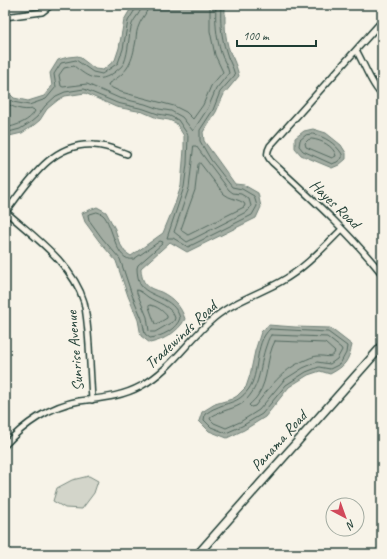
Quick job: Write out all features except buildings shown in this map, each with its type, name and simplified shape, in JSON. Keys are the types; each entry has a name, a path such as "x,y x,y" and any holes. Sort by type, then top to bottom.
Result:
{"street":[{"path":"5,17 42,12 51,5"},
{"path":"382,21 356,50 365,65 368,75 382,95"},
{"name":"Hayes Road","path":"356,50 270,146 267,154 272,162 328,214 382,274"},
{"path":"5,212 40,168 51,158 65,149 93,145 109,147 127,154"},
{"name":"Sunrise Avenue","path":"5,212 56,257 67,270 76,285 83,302 87,320 92,400"},
{"name":"Tradewinds Road","path":"5,446 25,426 38,417 62,406 78,401 115,397 140,387 154,379 168,367 199,332 214,318 226,309 280,282 296,272 342,229"},
{"name":"Panama Road","path":"198,554 382,346"}],"shaded area":[{"path":"89,476 98,481 94,493 82,509 65,508 53,501 57,488 72,480"}],"water":[{"path":"135,5 225,5 225,29 227,41 239,76 224,94 216,112 203,132 204,141 235,184 244,185 258,193 261,207 256,218 187,252 170,242 141,268 142,278 146,285 165,294 173,300 179,306 185,319 175,332 160,340 150,343 141,336 138,320 116,261 85,222 82,213 97,207 106,212 115,229 119,242 125,252 131,256 163,233 181,186 184,136 176,123 157,118 143,112 116,107 85,93 65,96 47,109 40,120 34,125 22,133 5,137 5,89 14,98 28,101 44,96 52,86 50,73 58,60 68,57 78,56 95,69 103,70 115,60 119,48 124,20 131,8"},
{"path":"313,129 326,133 341,145 346,153 346,159 339,165 332,168 301,155 295,148 295,138 304,131"},
{"path":"268,325 330,328 352,345 349,356 342,366 330,374 320,371 308,375 289,387 265,417 244,430 227,438 209,431 199,421 202,412 215,404 232,399 246,387 261,332"}]}
